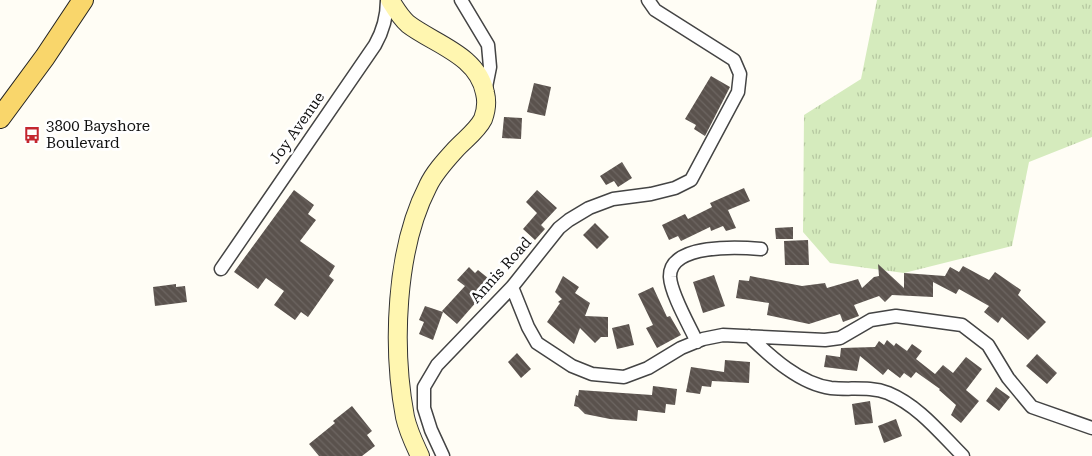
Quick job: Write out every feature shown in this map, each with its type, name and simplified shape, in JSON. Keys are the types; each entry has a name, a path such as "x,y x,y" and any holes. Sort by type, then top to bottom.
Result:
{"main road":[{"path":"0,118 45,57 83,0"}],"street":[{"path":"388,0 407,23 457,54 476,71 485,92"},
{"name":"Joy Avenue","path":"221,269 309,138 375,45 381,34 388,0"},
{"path":"420,456 407,423 401,385 398,318 399,294 413,223 423,196 434,174 476,129 482,119 486,106 485,92 490,67 488,45 461,0"},
{"name":"Annis Road","path":"444,456 431,430 424,408 424,387 437,365 512,287 559,228 589,208 613,199 651,194 675,188 691,180 738,92 740,74 734,60 655,10 648,0"},
{"path":"697,342 673,291 670,271 677,262 691,253 739,247 761,249"},
{"path":"512,287 528,327 537,343 572,366 592,374 624,376 648,368 681,348 723,334 825,340 840,338 872,320 896,316 962,324 988,345 1008,378 1032,407 1092,428"},
{"path":"749,336 768,354 813,384 832,388 868,388 901,399 914,408 963,456"}],"green space":[{"path":"877,0 1092,0 1092,137 1029,162 1012,246 904,273 830,263 803,232 804,115 861,79"}],"building":[{"path":"711,76 730,87 705,136 694,129 696,125 685,119"},
{"path":"534,83 551,87 545,116 527,112"},
{"path":"504,117 522,118 521,139 502,138"},
{"path":"622,162 632,178 618,187 614,181 606,185 600,176"},
{"path":"744,188 750,201 728,210 736,228 726,231 723,226 711,231 710,227 681,241 678,236 669,240 662,225 685,214 688,219 712,207 710,203"},
{"path":"294,190 314,205 308,214 316,220 300,241 335,266 329,276 334,280 308,317 301,312 295,320 274,305 284,291 266,278 258,289 234,272"},
{"path":"537,190 557,208 541,225 545,229 535,240 523,229 537,213 526,202"},
{"path":"595,223 609,237 597,249 583,235"},
{"path":"793,227 793,239 776,239 775,228"},
{"path":"808,240 809,265 785,265 784,241"},
{"path":"878,264 904,288 904,273 945,276 950,267 959,272 963,266 989,280 995,272 1021,290 1018,295 1046,322 1028,340 1002,317 998,323 984,312 989,306 959,289 956,294 933,282 933,297 892,295 885,302 879,296 854,305 859,316 843,322 840,314 809,324 767,315 769,303 736,298 739,280 749,281 750,276 802,286 825,283 827,288 858,279 862,288 874,277 879,276"},
{"path":"469,267 475,273 478,270 488,278 473,295 478,300 457,324 442,311 465,286 457,280"},
{"path":"714,275 725,306 703,313 693,282"},
{"path":"563,276 579,287 575,293 590,303 585,316 608,317 608,337 601,337 595,343 580,328 574,344 547,322 560,303 558,302 562,299 555,292"},
{"path":"176,284 176,287 185,286 187,302 155,306 153,287"},
{"path":"653,287 667,317 670,316 681,335 657,348 646,328 653,325 638,294"},
{"path":"425,306 443,312 433,340 419,334 424,322 419,320"},
{"path":"629,324 634,345 617,349 612,328"},
{"path":"887,340 894,346 896,343 907,351 912,344 922,351 916,359 935,374 943,365 953,373 966,357 982,369 966,390 979,401 961,423 951,415 956,405 940,389 916,372 911,378 904,373 900,378 888,369 883,375 860,356 857,371 824,367 826,355 840,357 841,348 875,347 879,341 884,345"},
{"path":"517,353 531,369 521,378 508,362"},
{"path":"1037,354 1057,373 1047,384 1026,366"},
{"path":"725,360 750,362 749,383 712,381 711,387 702,386 700,394 686,392 691,367 724,372"},
{"path":"653,386 677,389 675,405 666,404 665,413 638,410 637,421 610,419 585,414 578,407 574,406 579,390 652,395"},
{"path":"996,387 1010,397 999,411 986,401"},
{"path":"870,401 873,423 855,425 852,404"},
{"path":"352,406 372,431 367,435 375,446 362,456 319,456 309,444"},
{"path":"896,419 902,436 884,443 878,426"}],"place":[{"name":"3800 Bayshore Boulevard","path":"32,135"}]}
